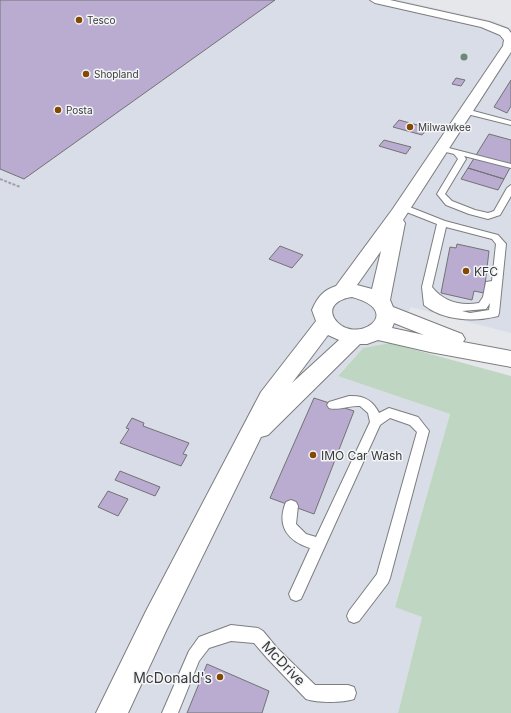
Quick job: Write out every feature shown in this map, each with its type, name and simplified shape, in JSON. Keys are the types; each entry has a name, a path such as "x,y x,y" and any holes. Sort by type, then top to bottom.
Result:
{"street":[{"path":"343,291 400,211 509,46 510,40 510,36 498,28 485,24 375,0"},
{"path":"400,211 384,276 384,306 387,319 383,326 377,332 366,336 355,337 340,333 326,323 322,310 324,304 334,294 343,291 362,291 372,295 384,306 457,340 511,359"},
{"path":"112,713 162,607 269,398 326,323"},
{"path":"377,332 430,344 511,359"},
{"path":"247,442 355,337"}],"lane":[{"path":"466,111 511,124"},
{"path":"441,148 511,166"},
{"path":"456,152 462,159 441,194 449,202 472,212 488,216 497,213 511,188"},
{"path":"400,211 495,237 488,298 482,306 468,309 443,304 433,296 427,287 442,223"},
{"path":"333,405 349,400 362,402 372,409 376,422"},
{"path":"296,594 376,422 389,413 414,421 422,431 383,578 354,616"},
{"path":"291,506 289,526 302,539 320,545"},
{"name":"McDrive","path":"170,713 194,656 204,642 231,633 258,636 272,654 312,693 348,693"}],"path":[{"path":"0,179 20,187"}],"shaded area":[{"path":"0,0 399,0 493,21 511,28 511,333 411,307 390,343 363,348 338,375 450,414 395,606 422,617 398,713 0,713"}],"green space":[{"path":"390,343 511,376 511,713 398,713 422,617 395,607 450,414 338,376 363,348"}],"building":[{"name":"Shopland","path":"0,0 275,0 24,179 0,169"},
{"path":"456,78 465,80 461,86 452,84"},
{"path":"511,80 511,106 507,113 494,107"},
{"name":"Milwawkee","path":"399,120 428,128 422,135 393,127"},
{"path":"489,134 511,140 511,166 504,179 468,168"},
{"path":"384,140 411,147 406,154 379,146"},
{"path":"468,168 504,179 498,190 461,179"},
{"name":"KFC","path":"457,244 489,251 484,293 474,291 472,300 441,293 450,247 456,248"},
{"path":"280,246 303,255 292,268 269,259"},
{"name":"IMO Car Wash","path":"314,398 354,411 314,514 270,498"},
{"path":"132,418 144,423 143,426 189,443 183,454 187,455 181,466 120,443 129,429 126,428"},
{"path":"120,471 160,487 155,496 115,480"},
{"path":"108,491 128,499 118,516 98,507"},
{"name":"McDonald's","path":"207,664 269,691 262,713 187,713"}],"place":[{"name":"Tesco","path":"79,20"},
{"name":"Shopland","path":"86,74"},
{"name":"Posta","path":"58,110"},
{"name":"Milwawkee","path":"410,127"},
{"name":"KFC","path":"466,271"},
{"name":"IMO Car Wash","path":"313,455"},
{"name":"McDonald's","path":"220,677"}]}
